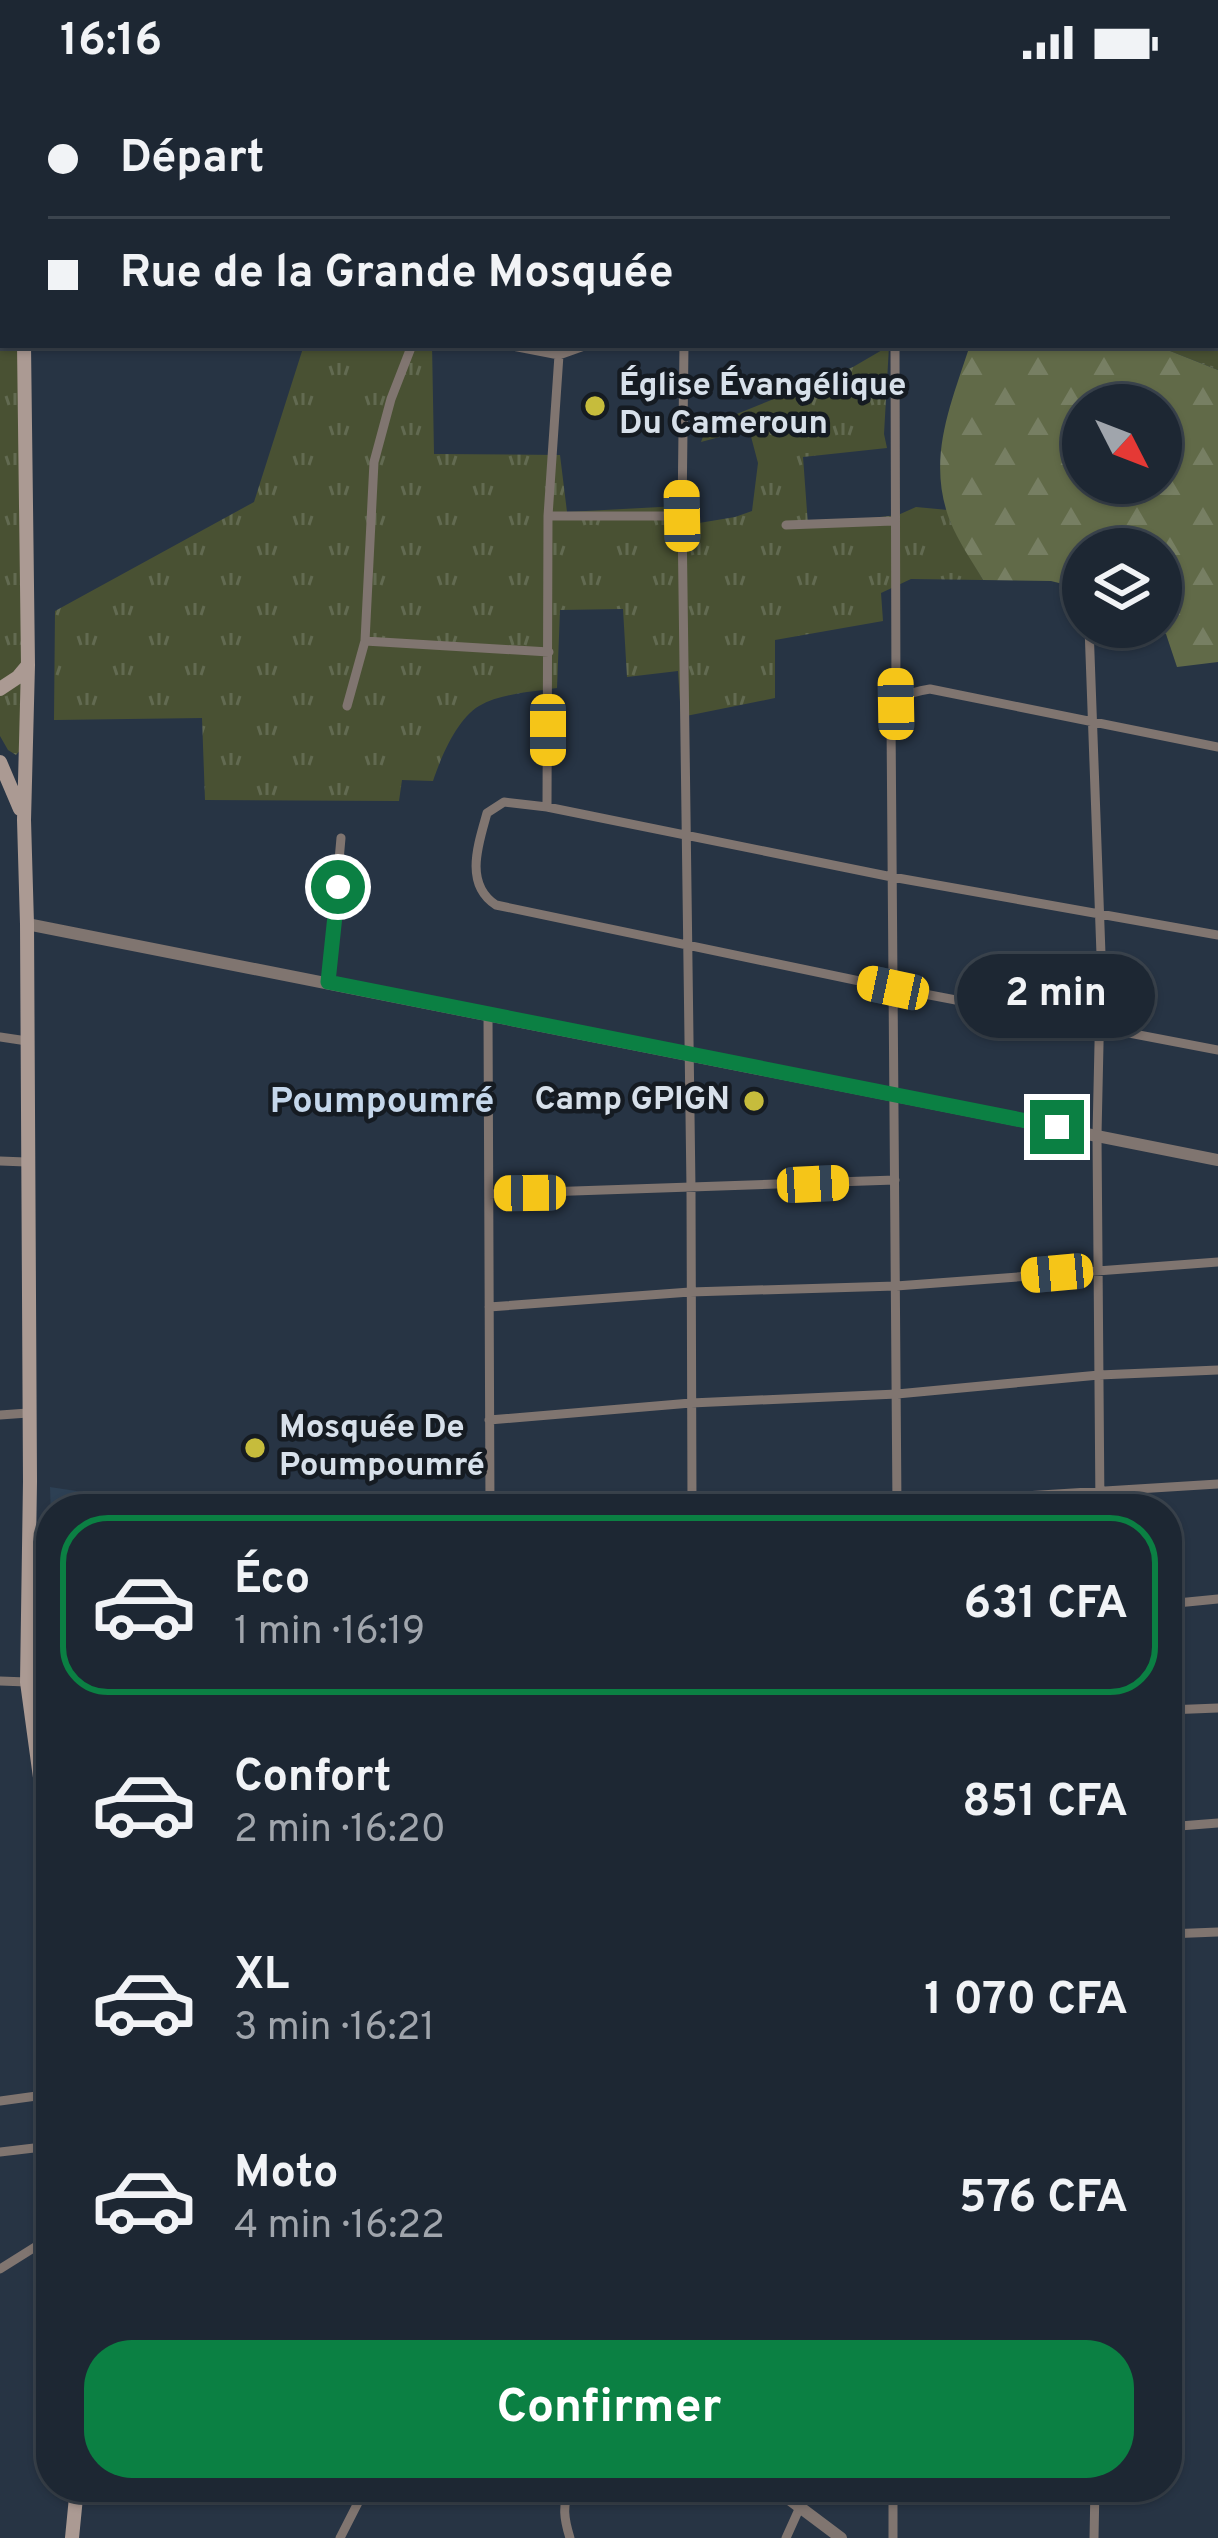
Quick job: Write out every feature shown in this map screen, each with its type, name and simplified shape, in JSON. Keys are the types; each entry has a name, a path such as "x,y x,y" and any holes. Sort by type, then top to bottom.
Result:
{"main road":[{"path":"24,348 27,1675 36,1729"},
{"path":"0,689 28,664"},
{"path":"0,762 24,820"},
{"path":"73,2538 75,2502"}],"street":[{"path":"347,706 365,641 374,462 411,348"},
{"path":"524,348 559,355 579,348"},
{"path":"684,348 692,1494"},
{"path":"895,348 896,704 891,719 897,1494"},
{"path":"547,807 548,516 559,355"},
{"path":"548,516 682,516"},
{"path":"786,525 893,521"},
{"path":"365,641 548,652"},
{"path":"1090,648 1100,915 1100,1491"},
{"path":"896,704 909,692 930,689 1218,747"},
{"path":"1218,935 892,877 547,807 504,802 487,813 478,848 482,896 496,905 893,988 1218,1049"},
{"path":"328,982 341,838"},
{"path":"27,924 1218,1160"},
{"path":"488,1014 490,1494"},
{"path":"0,1037 27,1041"},
{"path":"0,1161 26,1162"},
{"path":"489,1194 895,1180"},
{"path":"489,1306 690,1292 896,1286 1218,1262"},
{"path":"489,1420 1218,1370"},
{"path":"0,1415 28,1413"},
{"path":"1059,1494 1218,1484"},
{"path":"1182,1603 1218,1599"},
{"path":"0,1681 36,1672"},
{"path":"1182,1709 1218,1708"},
{"path":"1182,1826 1218,1823"},
{"path":"1182,1933 1218,1932"},
{"path":"0,2101 36,2095"},
{"path":"0,2152 36,2148"},
{"path":"0,2269 36,2246"},
{"path":"340,2538 358,2502"},
{"path":"565,2502 570,2538"},
{"path":"793,2502 842,2538"},
{"path":"893,2502 893,2538"},
{"path":"1094,2538 1095,2502"},
{"path":"786,2538 800,2507"}],"shaded area":[{"path":"50,1487 96,1494 50,1494"}],"green space":[{"path":"0,348 18,348 23,747 16,755 0,736"},
{"path":"303,348 432,348 434,454 560,455 567,512 679,506 681,526 752,511 758,463 749,429 701,442 707,426 889,348 887,448 803,457 808,525 898,515 916,507 948,510 983,580 911,579 881,593 883,621 775,640 775,698 681,717 678,671 627,677 623,609 560,610 557,688 479,706 457,729 433,781 402,780 399,801 205,800 202,718 54,720 55,611 254,502"},
{"path":"969,348 1163,348 1218,370 1218,662 1177,667 1171,648 1182,648 1182,528 1062,528 1062,584 983,580 950,521 943,498 944,432"},
{"path":"1163,348 1218,348 1218,370"}],"place":[{"name":"Église Évangélique Du Cameroun","path":"595,406"},
{"name":"Camp GPIGN","path":"754,1101"},
{"name":"Mosquée De Poumpoumré","path":"255,1448"}],"district":[{"name":"Poumpoumré","path":"382,1103"}],"route":[{"path":"338,887 328,982 1057,1127"}]}
